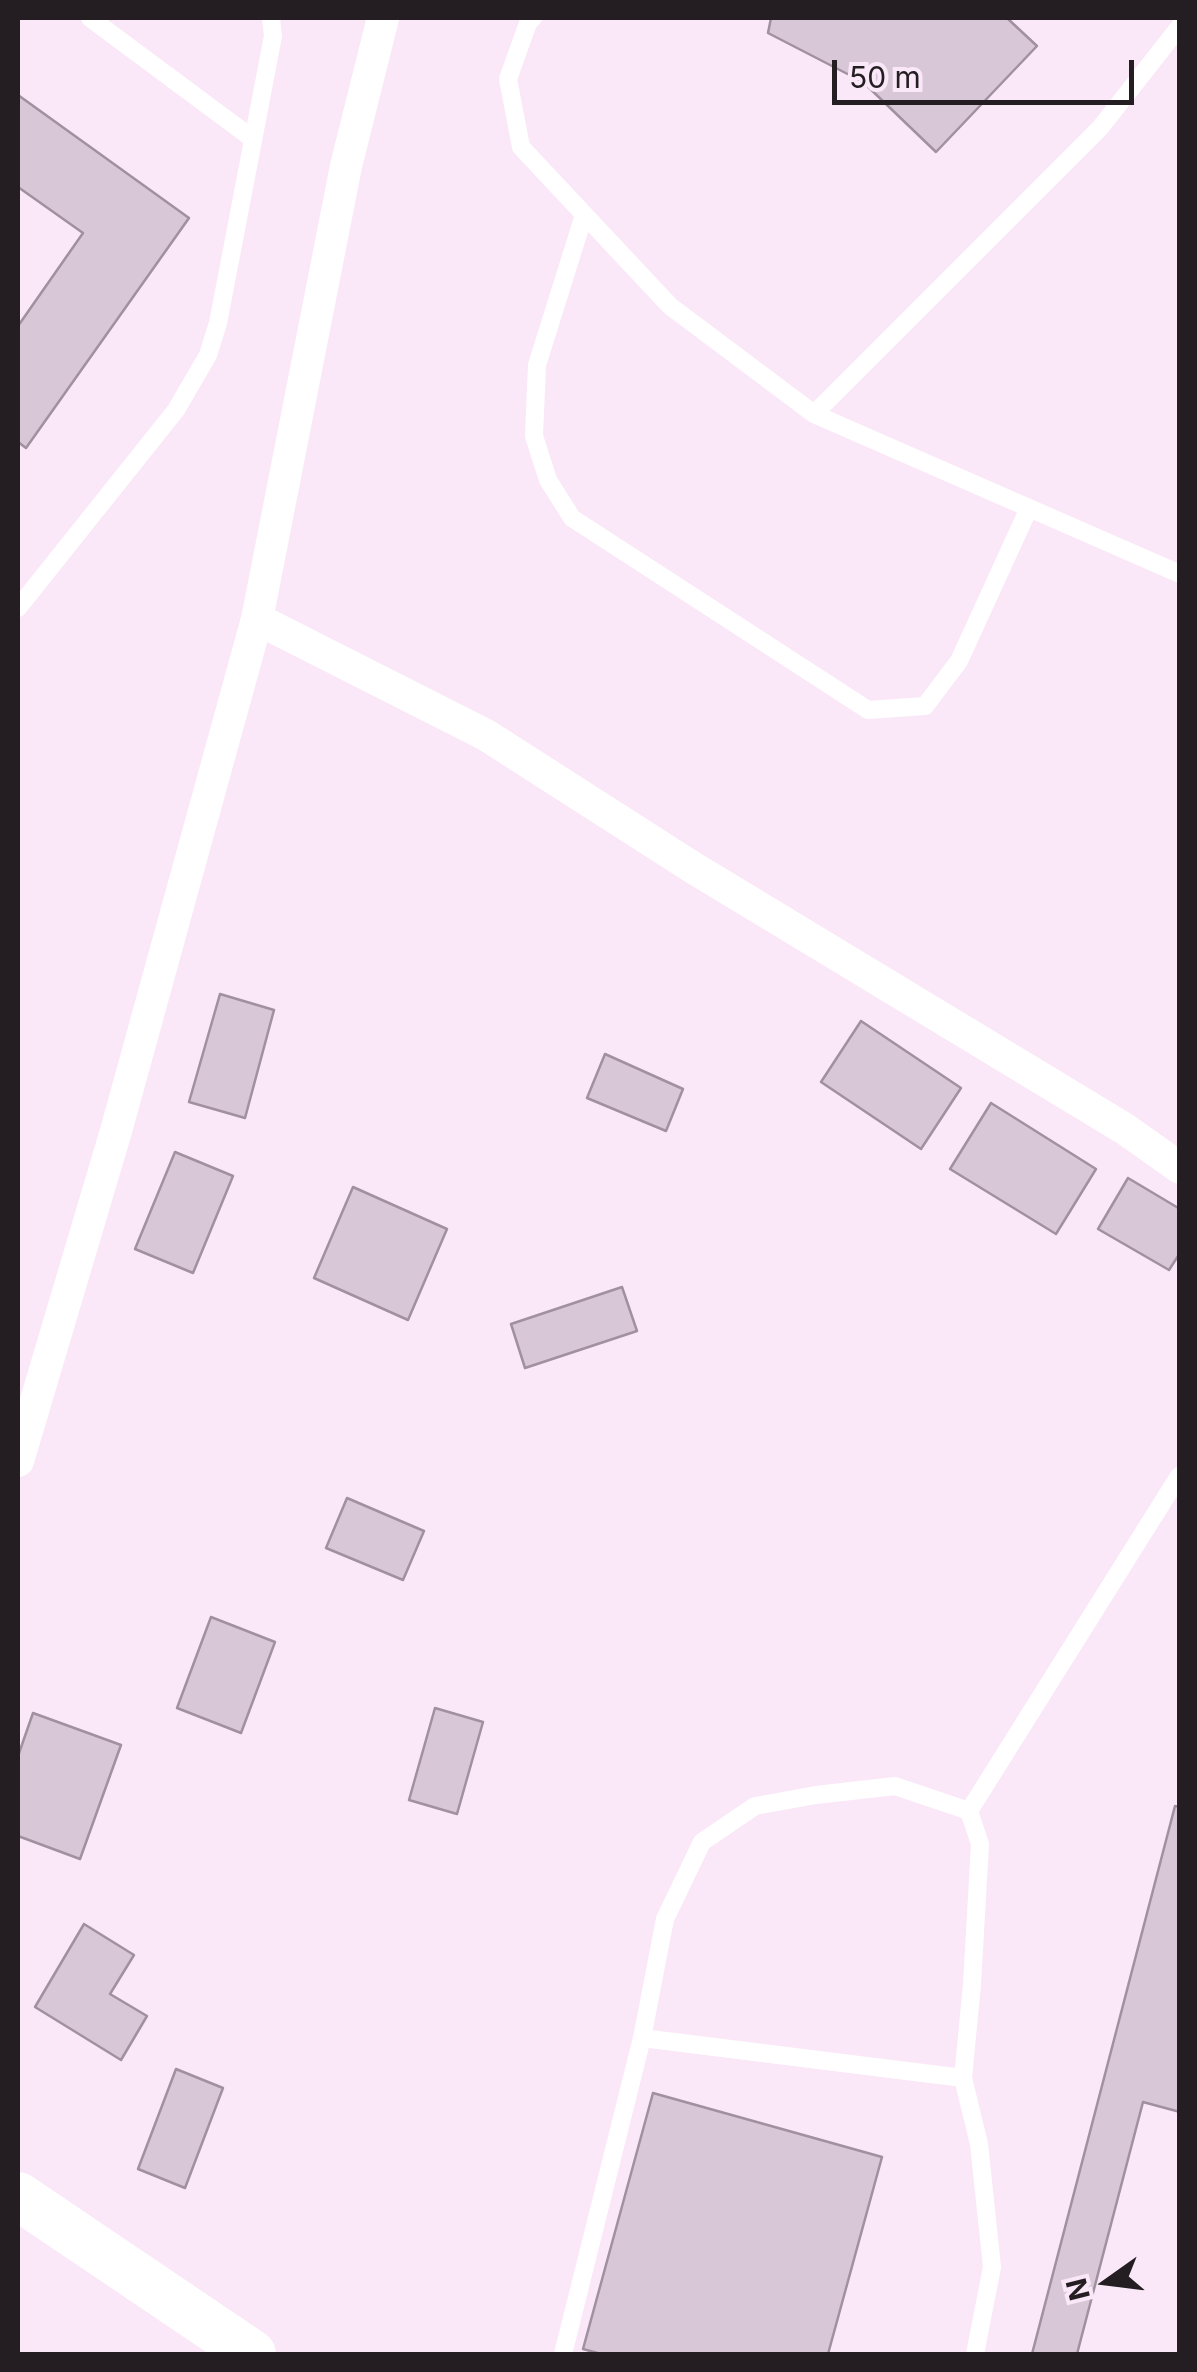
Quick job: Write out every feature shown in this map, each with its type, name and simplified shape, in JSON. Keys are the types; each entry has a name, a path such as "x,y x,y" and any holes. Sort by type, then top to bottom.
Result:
{"street":[{"path":"18,1462 116,1131 257,618 342,185 382,18"},
{"path":"257,618 486,734 1180,1168"},
{"path":"18,2196 252,2354"}],"lane":[{"path":"90,18 253,139"},
{"path":"18,608 25,585 176,410 208,355 218,323 273,36 271,18"},
{"path":"533,18 508,79 520,147 670,306 814,414 1180,574"},
{"path":"814,414 1100,128 1180,26"},
{"path":"584,214 537,366 534,436 548,480 572,518 868,710 925,706 959,661 1029,508"},
{"path":"969,1811 1179,1476"},
{"path":"563,2354 642,2038 665,1919 702,1842 755,1806 816,1795 896,1786 969,1811"},
{"path":"969,1811 980,1844 963,2078 979,2144 992,2266 975,2354"},
{"path":"642,2038 963,2078"}],"building":[{"path":"771,18 1007,18 1037,46 936,152 863,82 768,33"},
{"path":"18,95 189,218 26,448 18,442 18,326 83,233 18,187"},
{"path":"220,994 274,1010 245,1118 189,1102"},
{"path":"861,1021 961,1088 921,1149 821,1082"},
{"path":"605,1054 683,1089 666,1131 587,1098"},
{"path":"991,1103 1096,1169 1056,1234 950,1169"},
{"path":"175,1152 233,1176 193,1273 135,1249"},
{"path":"1128,1178 1180,1209 1180,1253 1169,1270 1098,1229"},
{"path":"353,1187 447,1229 408,1320 314,1278"},
{"path":"622,1287 637,1331 525,1368 511,1324"},
{"path":"347,1498 424,1531 403,1580 326,1548"},
{"path":"211,1617 275,1642 241,1733 177,1708"},
{"path":"435,1708 483,1722 457,1814 409,1800"},
{"path":"33,1713 121,1745 80,1859 18,1836 18,1756"},
{"path":"1175,1806 1180,1807 1180,2112 1143,2102 1077,2354 1032,2354"},
{"path":"84,1924 134,1955 110,1994 147,2016 121,2060 35,2007"},
{"path":"176,2069 223,2088 185,2188 138,2169"},
{"path":"653,2093 882,2157 828,2354 601,2354 583,2349"}]}
